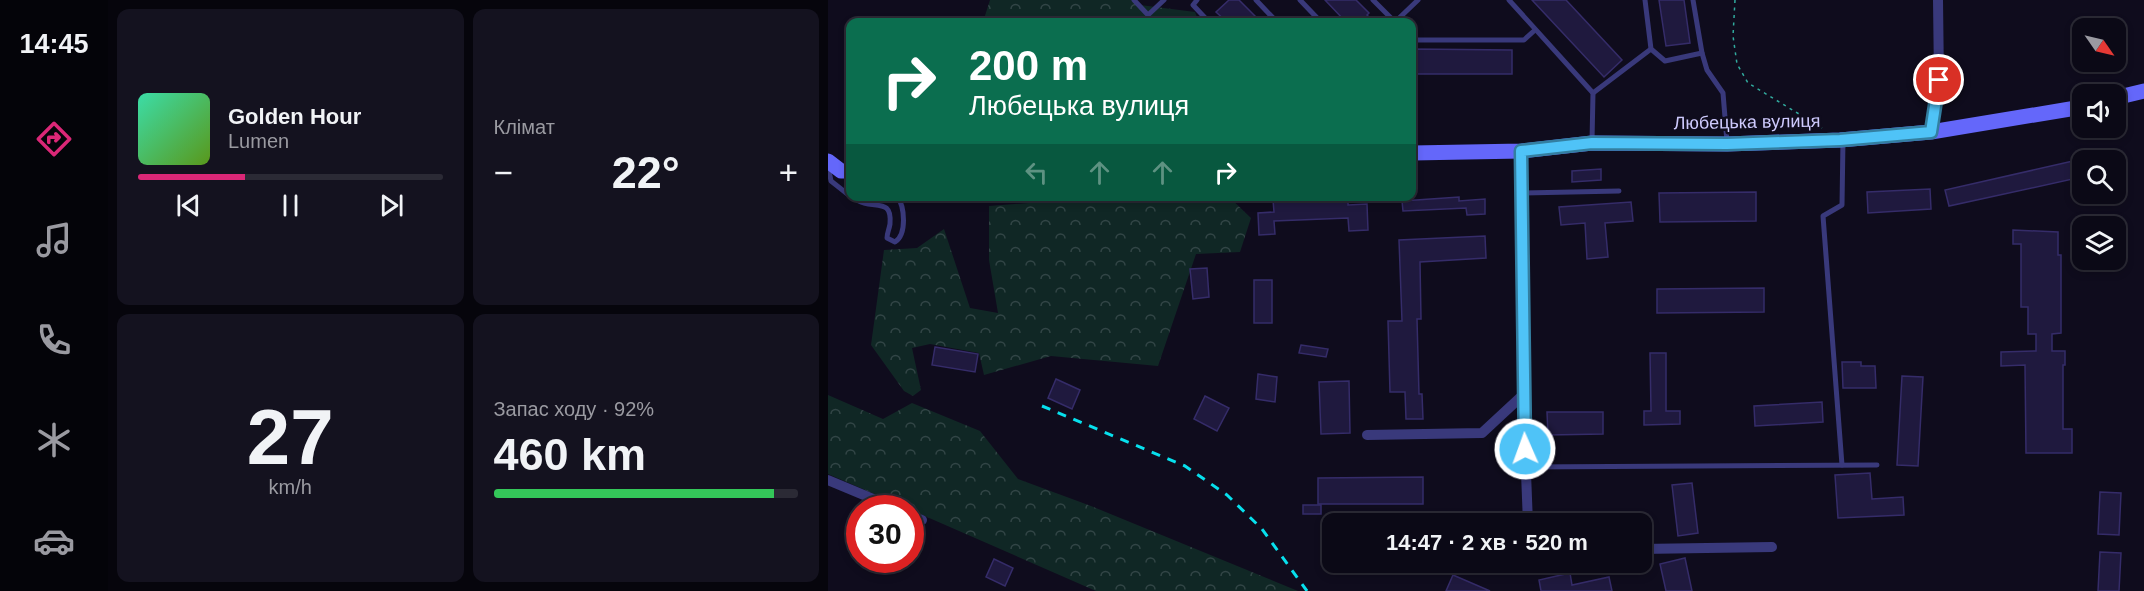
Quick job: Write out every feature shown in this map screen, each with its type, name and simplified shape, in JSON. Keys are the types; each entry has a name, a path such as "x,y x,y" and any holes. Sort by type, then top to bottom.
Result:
{"main road":[{"path":"2126,96 2144,91"},
{"name":"Любецька вулиця","path":"1416,153 1521,151 1592,143 1727,144 1843,140 1931,132 2072,109"},
{"path":"828,161 840,172"}],"street":[{"path":"1931,132 1939,80 1938,0"},
{"path":"1521,151 1523,395 1528,513"},
{"path":"1367,435 1482,433 1523,395"},
{"path":"828,480 864,495"},
{"path":"1652,549 1773,547"}],"lane":[{"path":"1134,0 1148,15 1164,0"},
{"path":"1197,0 1193,5 1205,18"},
{"path":"1256,0 1273,18"},
{"path":"1300,0 1317,18"},
{"path":"1373,0 1391,18"},
{"path":"1399,18 1418,0"},
{"path":"1509,0 1593,93 1592,143"},
{"path":"1645,0 1651,49 1665,61 1702,53"},
{"path":"1693,0 1707,70 1723,93 1727,144"},
{"path":"1416,40 1524,40 1535,30"},
{"path":"1593,93 1651,49"},
{"path":"1842,465 1823,216 1842,205 1843,140"},
{"path":"840,172 831,182 846,192"},
{"path":"1522,193 1619,191"},
{"path":"860,201 886,207 890,225 887,238 895,242 901,237 903,228 900,201"},
{"path":"1526,467 1877,465"}],"path":[{"path":"1735,0 1733,36 1737,64 1748,83 1822,128"}],"green space":[{"path":"990,0 1136,0 1140,5 1195,12 1197,18 984,18"},
{"path":"1056,201 1233,201 1251,218 1240,252 1196,254 1158,366 1051,356 984,375 979,353 930,344 912,348 921,390 913,396 904,391 871,345 884,250 917,248 944,229 970,308 998,313 989,260 989,206"},
{"path":"828,395 883,419 912,403 980,431 1018,479 1091,506 1298,591 1096,591 924,516 924,495 877,495 828,474"}],"building":[{"path":"1229,0 1239,0 1257,18 1223,18 1216,12"},
{"path":"1325,0 1356,0 1369,13 1367,15 1370,18 1342,18"},
{"path":"1532,0 1566,0 1622,60 1604,77"},
{"path":"1659,0 1684,0 1690,43 1666,46"},
{"path":"1416,49 1512,50 1512,74 1416,74"},
{"path":"2072,161 2072,179 1949,206 1945,190"},
{"path":"1601,169 1601,180 1572,182 1572,171"},
{"path":"1930,189 1931,209 1868,213 1867,192"},
{"path":"1756,192 1756,221 1660,222 1659,193"},
{"path":"1459,197 1459,201 1485,199 1485,214 1467,215 1466,208 1403,211 1402,201"},
{"path":"1273,201 1348,201 1348,205 1367,204 1368,230 1349,231 1348,218 1274,221 1275,234 1259,235 1258,213 1274,212"},
{"path":"1631,202 1633,221 1605,223 1608,257 1587,259 1585,223 1561,225 1559,207"},
{"path":"2013,230 2058,232 2058,255 2061,255 2061,333 2052,334 2052,351 2065,351 2063,429 2072,429 2072,453 2026,453 2025,365 2001,366 2001,352 2036,351 2036,334 2028,334 2028,307 2021,307 2021,244 2013,244"},
{"path":"1485,236 1486,258 1420,262 1421,319 1417,319 1419,394 1422,394 1423,419 1406,419 1405,392 1390,392 1388,321 1402,321 1399,240"},
{"path":"1207,268 1209,297 1193,299 1190,269"},
{"path":"1254,280 1272,280 1272,323 1254,323"},
{"path":"1764,288 1764,312 1657,313 1657,289"},
{"path":"1301,345 1328,349 1326,357 1299,353"},
{"path":"935,347 978,354 975,372 932,365"},
{"path":"1650,353 1666,353 1666,411 1680,411 1680,424 1644,425 1644,411 1651,411"},
{"path":"1842,362 1861,362 1861,366 1875,366 1876,388 1843,388"},
{"path":"1258,374 1277,377 1275,402 1256,399"},
{"path":"1902,376 1923,377 1918,466 1897,465"},
{"path":"1056,379 1080,390 1072,409 1048,398"},
{"path":"1349,381 1350,433 1321,434 1319,382"},
{"path":"1205,396 1229,408 1217,431 1194,419"},
{"path":"1822,402 1823,422 1755,426 1754,406"},
{"path":"1547,412 1603,412 1603,434 1548,435"},
{"path":"1870,473 1872,499 1903,497 1904,515 1838,518 1835,475"},
{"path":"1423,477 1423,504 1318,504 1318,478"},
{"path":"1692,483 1698,533 1678,536 1672,485"},
{"path":"2100,492 2121,493 2119,535 2098,534"},
{"path":"1303,505 1321,505 1321,514 1303,514"},
{"path":"2100,552 2121,553 2119,591 2098,591"},
{"path":"1685,558 1692,591 1666,591 1660,564"},
{"path":"994,559 1013,568 1005,586 986,577"},
{"path":"1570,573 1572,585 1609,577 1612,591 1541,591 1539,580"},
{"path":"1453,575 1490,591 1446,591"}],"railway":[{"path":"1042,406 1185,466 1227,495 1262,529 1307,591"}],"route":[{"path":"1525,449 1521,151 1592,143 1727,144 1840,140 1931,132 1939,80"}]}
